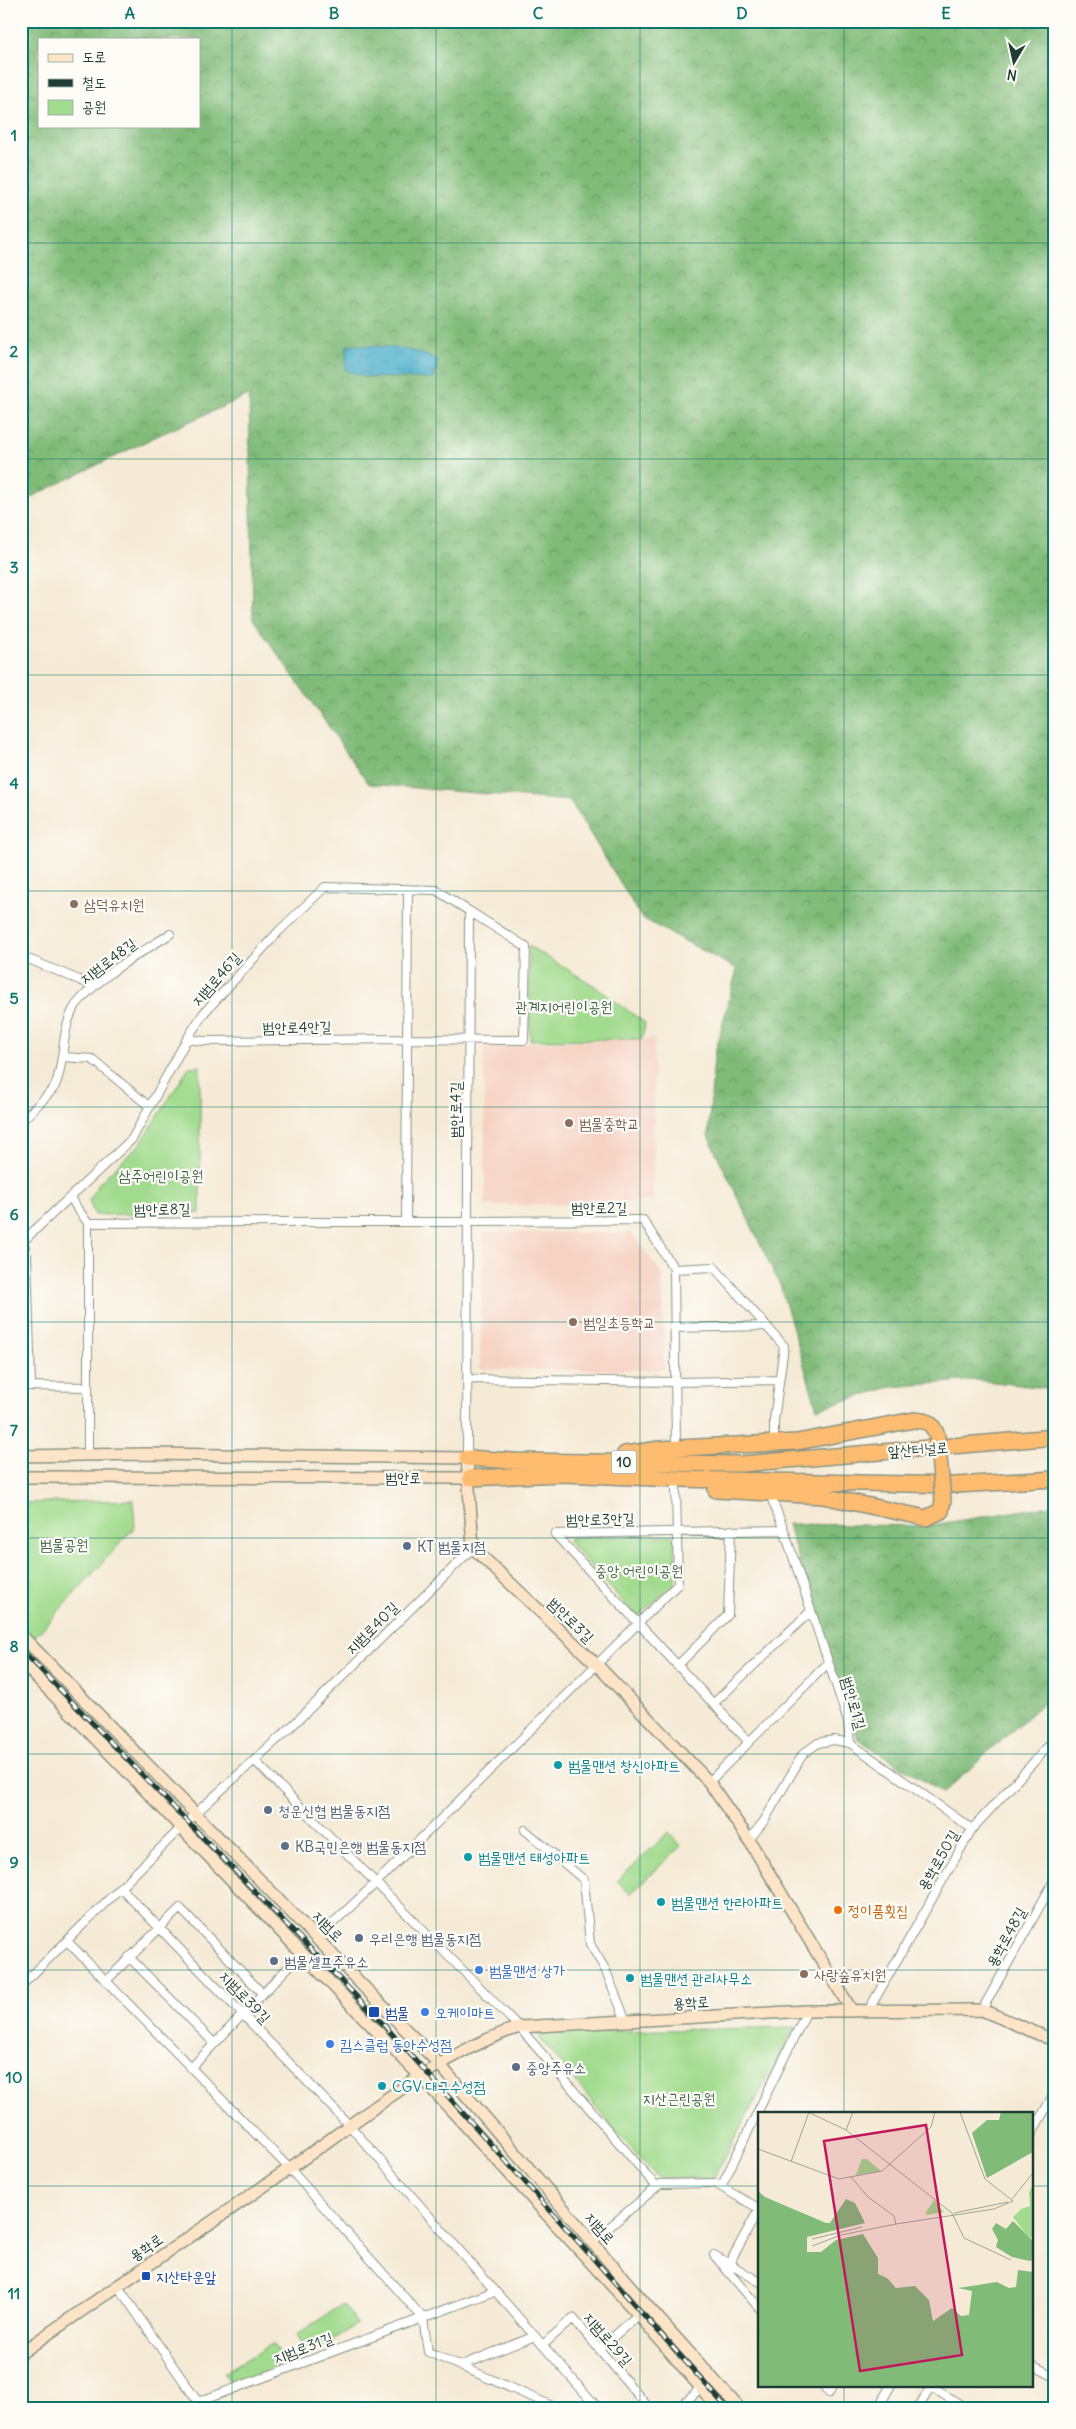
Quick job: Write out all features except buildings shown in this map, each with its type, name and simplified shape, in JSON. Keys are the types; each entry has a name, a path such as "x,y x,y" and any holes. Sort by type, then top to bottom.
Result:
{"highway":[{"path":"562,1474 676,1487 823,1496 926,1518 941,1511 943,1500 937,1436 934,1426 928,1421 914,1420 884,1424 797,1442 676,1448 580,1461"},
{"name":"앞산터널로","path":"781,1462 1055,1437"},
{"name":"범안로","path":"467,1458 742,1464 781,1462"},
{"name":"범안로","path":"470,1478 562,1474 678,1479 956,1485 1055,1480"}],"main road":[{"name":"범안로","path":"21,1456 184,1454 467,1458"},
{"path":"467,1458 470,1478 473,1548"},
{"name":"범안로","path":"21,1477 470,1478"},
{"name":"범안로3길","path":"473,1548 596,1665 709,1782 749,1840 852,2011"},
{"name":"지범로","path":"21,1635 440,2065 648,2307 739,2408"},
{"path":"21,1661 421,2077 638,2315 718,2408"},
{"name":"용학로","path":"21,2353 421,2077 496,2035 518,2027 807,2011 982,2010 1055,2041"}],"street":[{"name":"지범로46길","path":"31,1386 27,1255 22,1239 132,1139 203,1014 232,979 325,887 408,889"},
{"path":"406,1220 408,889 436,890 469,911"},
{"name":"범안로4안길","path":"187,1040 524,1040 526,947 469,911"},
{"name":"범안로4길","path":"467,1458 469,911"},
{"name":"지범로48길","path":"21,1122 32,1108 54,1088 63,1057 66,1032 75,1007 94,986 170,934"},
{"path":"21,956 94,986"},
{"path":"63,1057 92,1059 150,1107"},
{"path":"71,1196 76,1208 88,1223 88,1455"},
{"name":"범안로8길","path":"88,1223 468,1220"},
{"name":"범안로2길","path":"468,1220 642,1220 674,1269"},
{"path":"676,1448 674,1269 714,1267 784,1346 774,1420 774,1444"},
{"path":"674,1328 766,1326"},
{"path":"468,1379 675,1382 779,1380"},
{"path":"21,1386 87,1386"},
{"path":"318,1938 678,1584 679,1531 676,1487"},
{"path":"770,1494 784,1530"},
{"path":"677,1666 728,1615 731,1530"},
{"name":"범안로3안길","path":"749,1742 554,1534 784,1530"},
{"name":"범안로1길","path":"784,1530 848,1722 850,1743 972,1829"},
{"name":"지범로40길","path":"258,1758 473,1548"},
{"path":"712,1704 811,1611"},
{"path":"709,1782 828,1664"},
{"name":"용학로50길","path":"868,2011 972,1829 1055,1739"},
{"path":"749,1840 764,1820 803,1754 818,1743 834,1740 850,1743"},
{"path":"22,1982 196,1813 258,1758 518,2027 656,2186"},
{"path":"525,1830 584,1880 590,1944 604,1969 626,2021"},
{"name":"용학로48길","path":"982,2010 1055,1879"},
{"name":"지범로39길","path":"120,1887 350,2126"},
{"path":"106,1981 180,1908 262,1993"},
{"path":"66,1941 290,2168 423,2318 428,2352 557,2408"},
{"path":"191,2068 302,1953"},
{"path":"129,1957 214,2043"},
{"path":"721,2186 807,2011"},
{"path":"1034,2129 1055,2092"},
{"path":"350,2126 598,2408"},
{"path":"592,2242 660,2184 714,2182 758,2208"},
{"path":"729,2264 758,2213"},
{"path":"758,2281 714,2255 758,2307"},
{"path":"117,2285 197,2405"},
{"name":"지범로31길","path":"197,2405 495,2291"},
{"path":"600,2349 648,2307"},
{"name":"지범로29길","path":"543,2345 573,2318 649,2408"},
{"path":"460,2366 534,2336"},
{"path":"1034,2366 1055,2377"},
{"path":"678,2408 712,2378"},
{"path":"824,2386 829,2392 832,2386"},
{"path":"878,2408 890,2386"},
{"path":"918,2408 931,2387 966,2408"}],"shaded area":[{"name":"범물중학교","path":"654,1039 653,1201 485,1206 484,1044"},
{"name":"범일초등학교","path":"483,1232 631,1233 663,1275 664,1370 480,1369"}],"green space":[{"path":"21,21 1055,21 1055,1389 976,1380 891,1387 817,1409 780,1285 708,1136 714,1057 737,969 642,918 570,801 369,784 253,619 249,395 155,437 25,500 21,496"},
{"name":"관계지어린이공원","path":"529,946 593,985 645,1023 642,1039 530,1040"},
{"name":"삼주어린이공원","path":"200,1066 200,1213 95,1215 89,1201 99,1183 141,1143 189,1067"},
{"name":"범물공원","path":"133,1500 135,1527 34,1638 21,1625 21,1503"},
{"path":"1055,1505 1055,1692 943,1793 858,1739 787,1524 926,1526"},
{"name":"중앙 어린이공원","path":"672,1535 675,1539 675,1583 637,1617 568,1541 569,1538"},
{"path":"669,1832 681,1846 630,1894 617,1881"},
{"name":"지산근린공원","path":"795,2027 713,2179 658,2178 619,2135 536,2033"},
{"path":"343,2304 357,2324 309,2355 296,2335"},
{"path":"272,2344 287,2363 233,2384 223,2373"}],"water":[{"path":"347,345 394,348 427,356 438,361 434,379 366,377 345,370"}],"railway":[{"path":"21,1649 386,2027 727,2408"}],"place":[{"name":"삼덕유치원","path":"74,904"},
{"name":"범물중학교","path":"569,1123"},
{"name":"범일초등학교","path":"573,1322"},
{"name":"KT 범물지점","path":"407,1546"},
{"name":"범물맨션 창신아파트","path":"558,1765"},
{"name":"청운신협 범물동지점","path":"268,1810"},
{"name":"KB국민은행 범물동지점","path":"285,1846"},
{"name":"범물맨션 태성아파트","path":"468,1857"},
{"name":"범물맨션 한라아파트","path":"661,1902"},
{"name":"정이품횟집","path":"838,1910"},
{"name":"우리은행 범물동지점","path":"359,1938"},
{"name":"범물셀프주유소","path":"274,1961"},
{"name":"범물맨션 상가","path":"479,1970"},
{"name":"사랑숲유치원","path":"804,1974"},
{"name":"범물맨션 관리사무소","path":"630,1978"},
{"name":"범물","path":"374,2012"},
{"name":"오케이마트","path":"425,2012"},
{"name":"킴스클럽 동아수성점","path":"330,2044"},
{"name":"중앙주유소","path":"516,2067"},
{"name":"CGV 대구수성점","path":"382,2086"},
{"name":"지산타운앞","path":"146,2276"}]}
